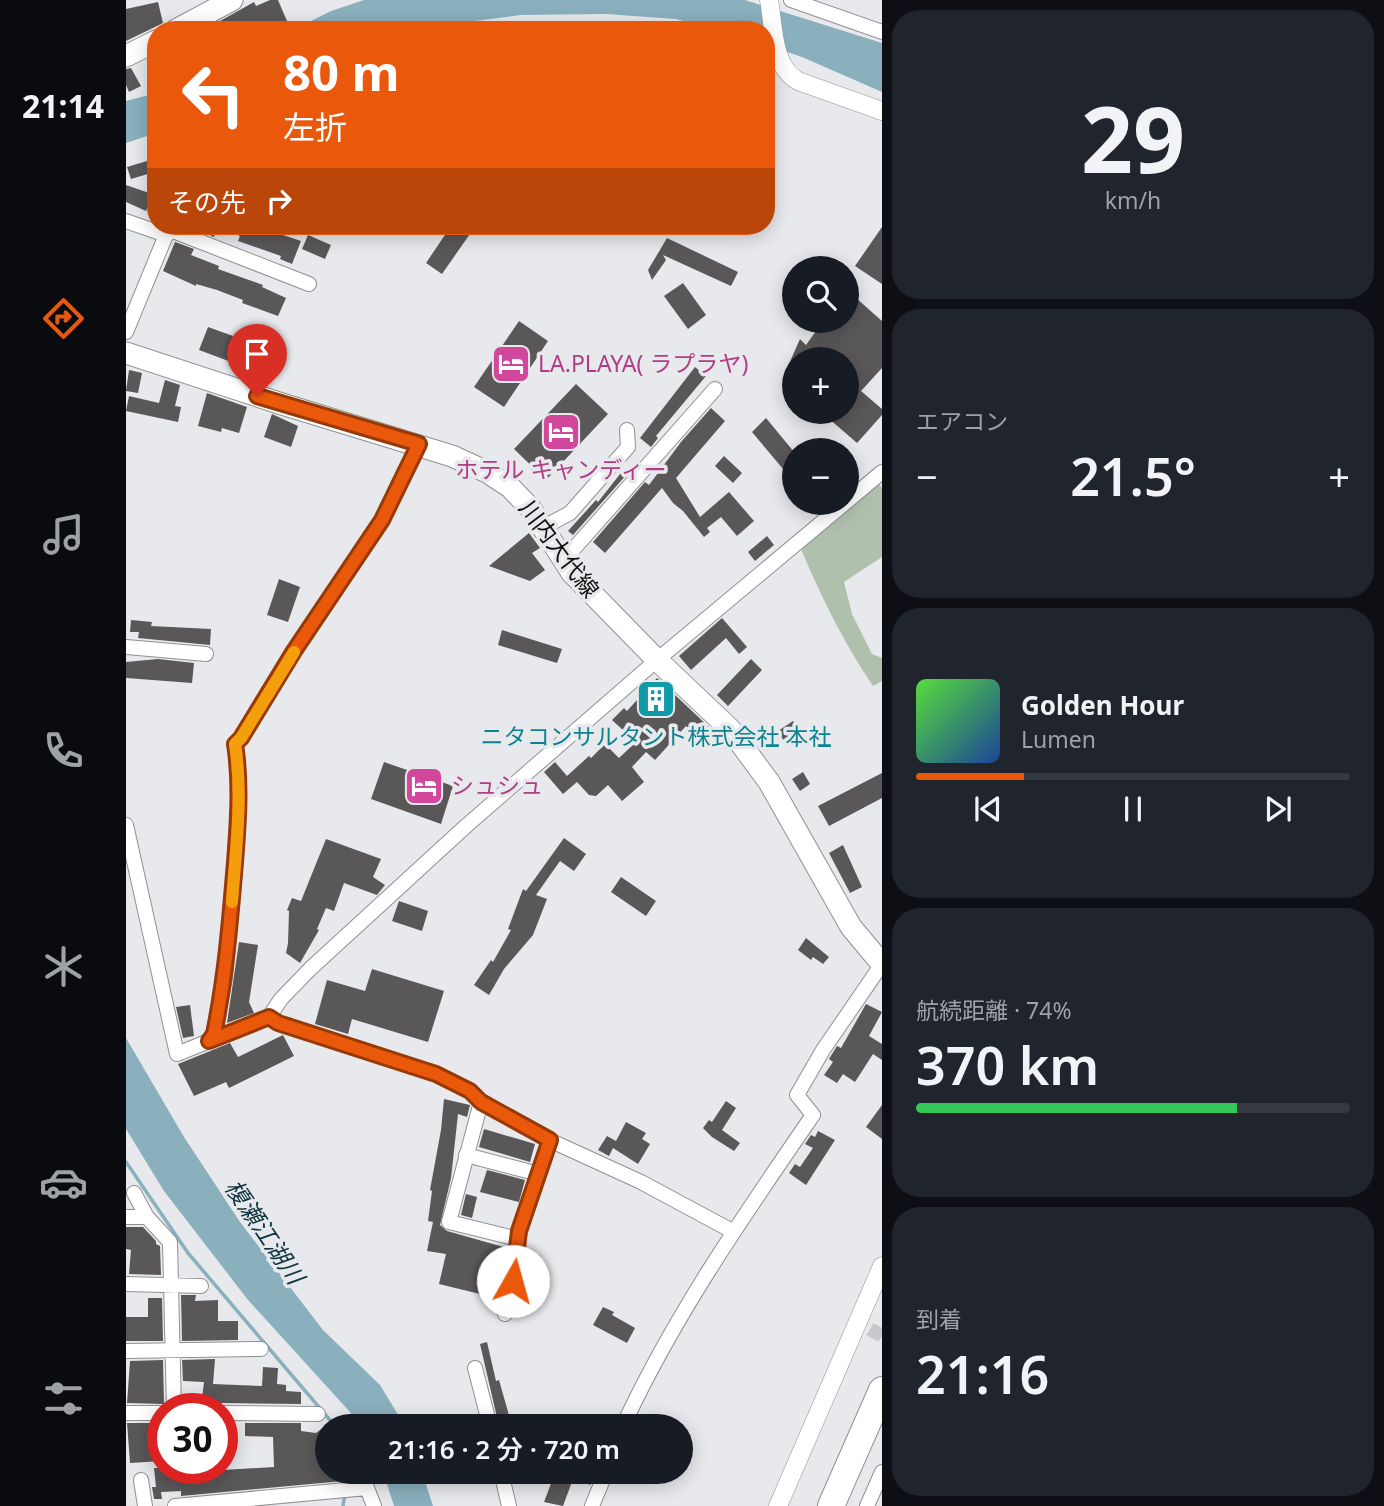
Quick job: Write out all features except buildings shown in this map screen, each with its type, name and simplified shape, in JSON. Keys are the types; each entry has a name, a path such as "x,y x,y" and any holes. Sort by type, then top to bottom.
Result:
{"highway":[{"path":"831,1506 882,1390"}],"main road":[{"path":"193,21 232,0"},
{"path":"126,56 147,46"},
{"name":"川内大代線","path":"126,353 282,404 419,444 487,472 510,487 531,509 563,561 580,582 730,729 769,782 851,927 882,964"}],"street":[{"path":"769,0 773,21"},
{"path":"791,0 882,32"},
{"path":"775,34 779,56 787,75 882,111"},
{"path":"126,221 147,225"},
{"path":"126,332 172,235"},
{"path":"186,235 309,284"},
{"path":"563,561 715,389"},
{"path":"542,528 570,513 628,447 627,430"},
{"path":"209,1041 214,1034 225,978 239,831 238,762 235,744 382,520 419,444"},
{"path":"126,825 177,1054 269,1017 281,999 310,969 466,826 657,660 882,472"},
{"path":"126,647 206,654"},
{"path":"629,1414 649,1370 734,1232 813,1115 797,1095 823,1050 882,964"},
{"path":"269,1017 278,1023 436,1074 470,1091 481,1102 550,1140 641,1182 734,1232"},
{"path":"481,1102 449,1222 518,1239"},
{"path":"505,1314 513,1281 518,1239 550,1140"},
{"path":"466,1156 539,1174"},
{"path":"134,1193 147,1217 170,1242 174,1393"},
{"path":"126,1217 147,1217"},
{"path":"778,1506 863,1325 882,1266"},
{"path":"126,1284 201,1286"},
{"path":"126,1351 261,1349"},
{"path":"475,1368 487,1414"},
{"path":"126,1413 147,1413"},
{"path":"238,1413 318,1414"},
{"path":"867,1506 882,1472"},
{"path":"141,1480 145,1506"},
{"path":"504,1484 509,1506"},
{"path":"592,1506 601,1484"},
{"path":"175,1506 273,1501 367,1488 374,1506"}],"green space":[{"path":"879,484 882,488 882,557 844,582 852,614 872,654 882,658 882,681 873,686 833,618 800,547 840,515 859,515 859,500"}],"water":[{"path":"364,0 745,0 882,43 882,92 775,48 775,21 684,21 606,14 521,15 474,21 311,21"},
{"path":"147,95 147,136 126,143 126,101"},
{"path":"126,1038 184,1137 240,1222 323,1330 380,1385 398,1414 351,1414 248,1300 164,1191 126,1129"},
{"path":"387,1484 426,1484 433,1506 394,1506"}],"waterway":[{"path":"126,1162 188,1253 325,1414"},
{"path":"343,1506 345,1494"}],"tunnel":[{"path":"870,1329 882,1336"}],"slow traffic":[{"path":"232,902 239,831 238,762 235,744 294,652"}],"place":[{"name":"LA.PLAYA( ラプラヤ)","path":"511,364"},
{"name":"ホテル キャンディー","path":"561,432"},
{"name":"ニタコンサルタント株式会社 本社","path":"656,699"},
{"name":"シュシュ","path":"424,786"}],"route":[{"path":"257,396 419,444 382,520 235,744 238,762 239,831 225,978 214,1034 209,1041 269,1017 278,1023 436,1074 470,1091 481,1102 550,1140 519,1231 513,1281"}],"water label":[{"name":"榎瀬江湖川","path":"264,1232"}]}
